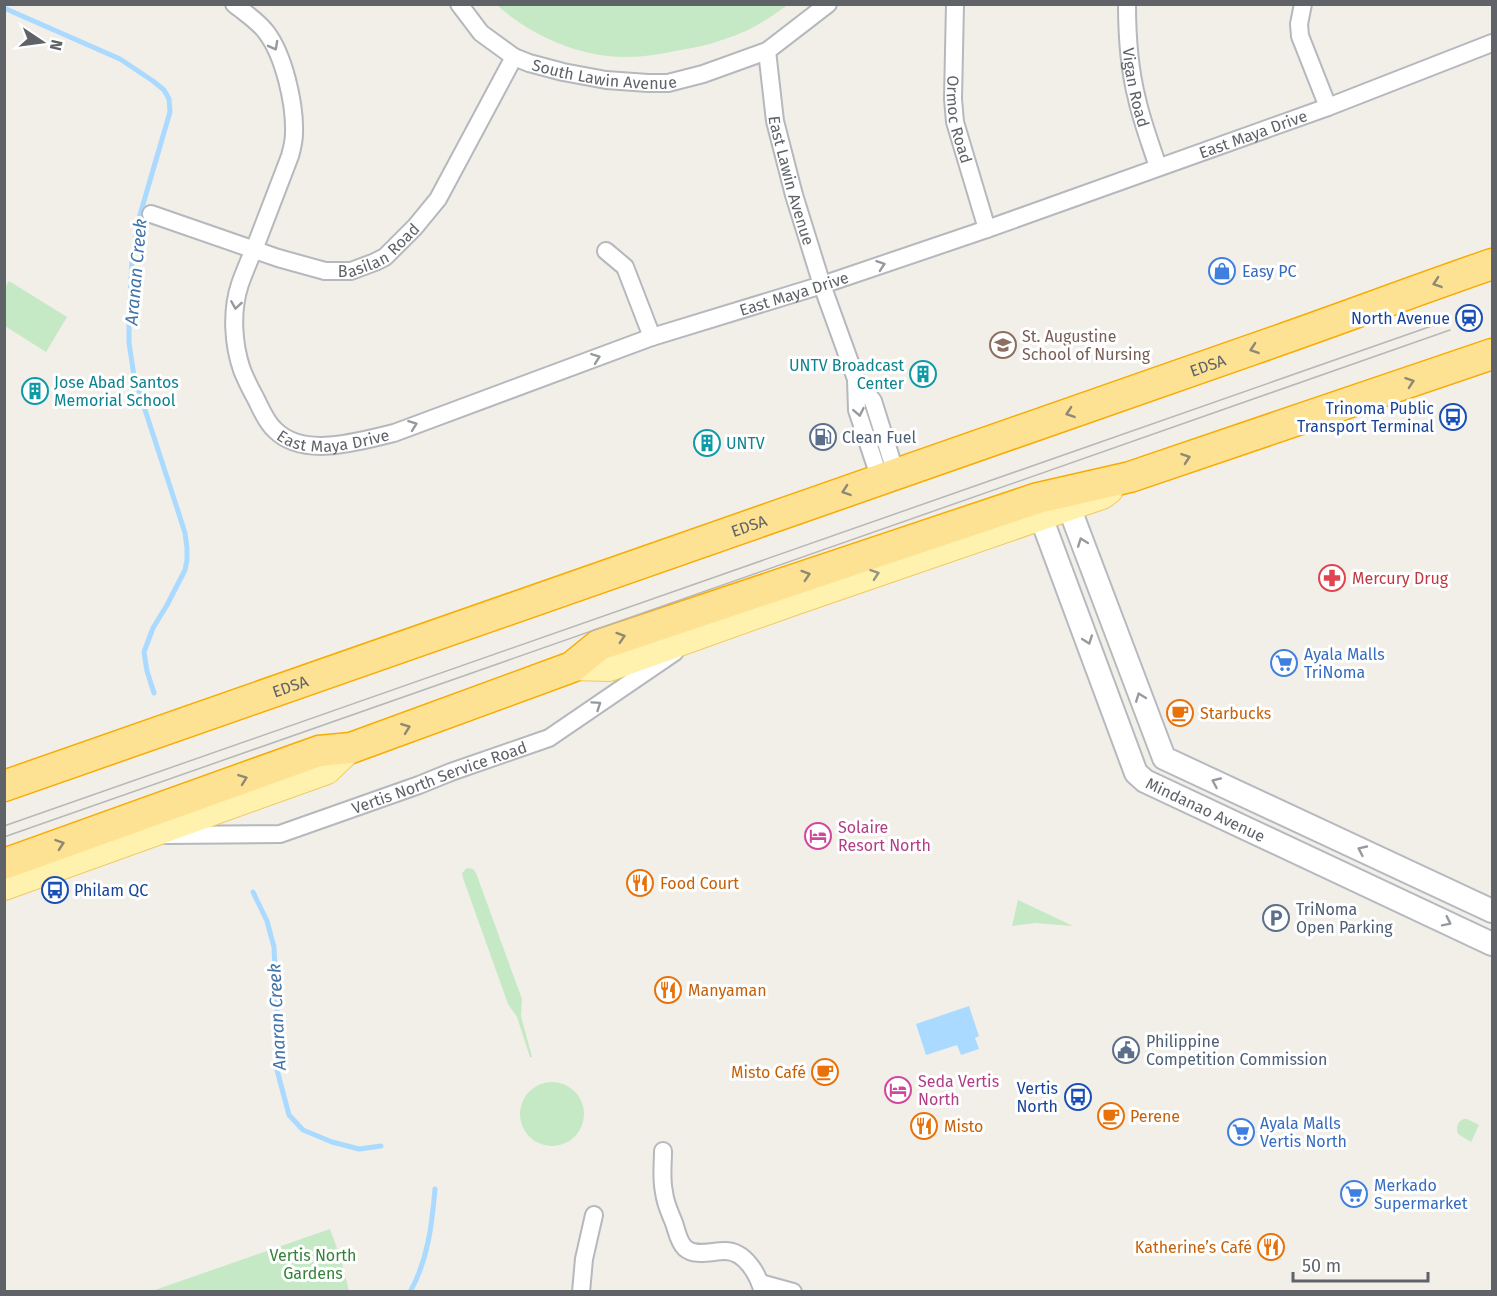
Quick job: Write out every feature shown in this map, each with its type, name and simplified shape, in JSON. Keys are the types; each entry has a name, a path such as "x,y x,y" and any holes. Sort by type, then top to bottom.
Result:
{"highway":[{"name":"EDSA","path":"4,786 1492,264"},
{"path":"4,864 319,752 351,748 573,667 599,645 1038,498 1130,477 1492,354"}],"main road":[{"path":"573,667 609,668 1102,496 1130,477"},
{"path":"4,887 327,771 351,748"}],"street":[{"name":"East Maya Drive","path":"234,4 265,30 276,48 283,66 293,110 294,135 290,156 239,286 234,312 238,355 250,388 272,429 303,445 326,446 394,433 652,337 822,285 987,229 1328,107 1492,43"},
{"name":"South Lawin Avenue","path":"459,4 465,15 481,33 514,57 563,72 606,81 668,83 703,74 767,51"},
{"path":"767,51 828,4"},
{"name":"Ormoc Road","path":"955,4 953,99 955,122 987,229"},
{"name":"Vigan Road","path":"1127,4 1129,54 1137,100 1158,167"},
{"path":"1303,4 1299,24 1300,36 1328,107"},
{"name":"East Lawin Avenue","path":"767,51 775,121 794,195 822,285 856,379 873,401 888,477"},
{"name":"Basilan Road","path":"151,214 254,250 325,270 351,271 386,257 428,214 438,199 514,57"},
{"path":"606,251 625,267 652,337"},
{"name":"Mindanao Avenue","path":"1069,507 1164,758 1492,911"},
{"name":"Mindanao Avenue","path":"1041,517 1140,777 1492,944"},
{"path":"1067,586 1074,577 1081,574 1095,577"},
{"name":"Vertis North Service Road","path":"148,836 280,834 549,738 701,635"},
{"path":"663,1151 664,1195 679,1240 686,1249 698,1253 735,1252 753,1267 762,1287 793,1292"},
{"path":"581,1292 584,1259 594,1215"}],"green space":[{"path":"497,5 788,5 753,27 719,41 660,54 626,57 591,53 557,43 525,26"},
{"path":"9,281 67,317 46,352 5,326 5,288"},
{"path":"467,868 473,869 476,873 522,999 521,1016 532,1057 530,1057 517,1017 508,1004 463,878 462,873"},
{"path":"1018,900 1073,926 1035,923 1012,926"},
{"path":"552,1082 570,1088 578,1096 584,1114 578,1132 570,1140 552,1146 534,1140 526,1132 520,1114 526,1096 534,1088"},
{"path":"1464,1119 1479,1125 1471,1142 1458,1134 1458,1125"},
{"name":"Vertis North Gardens","path":"330,1229 349,1291 152,1291"}],"water":[{"path":"969,1006 979,1036 975,1038 979,1049 961,1055 957,1045 926,1055 916,1024"}],"waterway":[{"name":"Aranan Creek","path":"4,8 120,59 153,81 164,90 169,99 170,112 137,225 132,262 129,319 129,343 134,376 185,533 187,548 185,570 153,628 144,652 154,693"},
{"name":"Anaran Creek","path":"253,892 267,921 274,947 278,1034 277,1070 289,1115 303,1130 332,1142 359,1149 381,1146"},
{"name":"Anaran Creek","path":"410,1292 425,1255 431,1229 435,1189"}],"tram line":[{"path":"4,826 1446,321"},
{"path":"4,837 1450,330"}],"place":[{"name":"Easy PC","path":"1222,271"},
{"name":"North Avenue","path":"1469,318"},
{"name":"St. Augustine School of Nursing","path":"1003,345"},
{"name":"UNTV Broadcast Center","path":"923,374"},
{"name":"Jose Abad Santos Memorial School","path":"35,391"},
{"name":"Trinoma Public Transport Terminal","path":"1453,417"},
{"name":"Clean Fuel","path":"823,437"},
{"name":"UNTV","path":"707,443"},
{"name":"Mercury Drug","path":"1332,578"},
{"name":"Ayala Malls TriNoma","path":"1284,663"},
{"name":"Starbucks","path":"1180,713"},
{"name":"Solaire Resort North","path":"818,836"},
{"name":"Food Court","path":"640,883"},
{"name":"Philam QC","path":"55,890"},
{"name":"TriNoma Open Parking","path":"1276,918"},
{"name":"Manyaman","path":"668,990"},
{"name":"Philippine Competition Commission","path":"1126,1050"},
{"name":"Misto Café","path":"825,1072"},
{"name":"Seda Vertis North","path":"898,1090"},
{"name":"Vertis North","path":"1078,1097"},
{"name":"Perene","path":"1111,1116"},
{"name":"Misto","path":"924,1126"},
{"name":"Ayala Malls Vertis North","path":"1241,1132"},
{"name":"Merkado Supermarket","path":"1354,1194"},
{"name":"Katherine’s Café","path":"1271,1247"}]}
